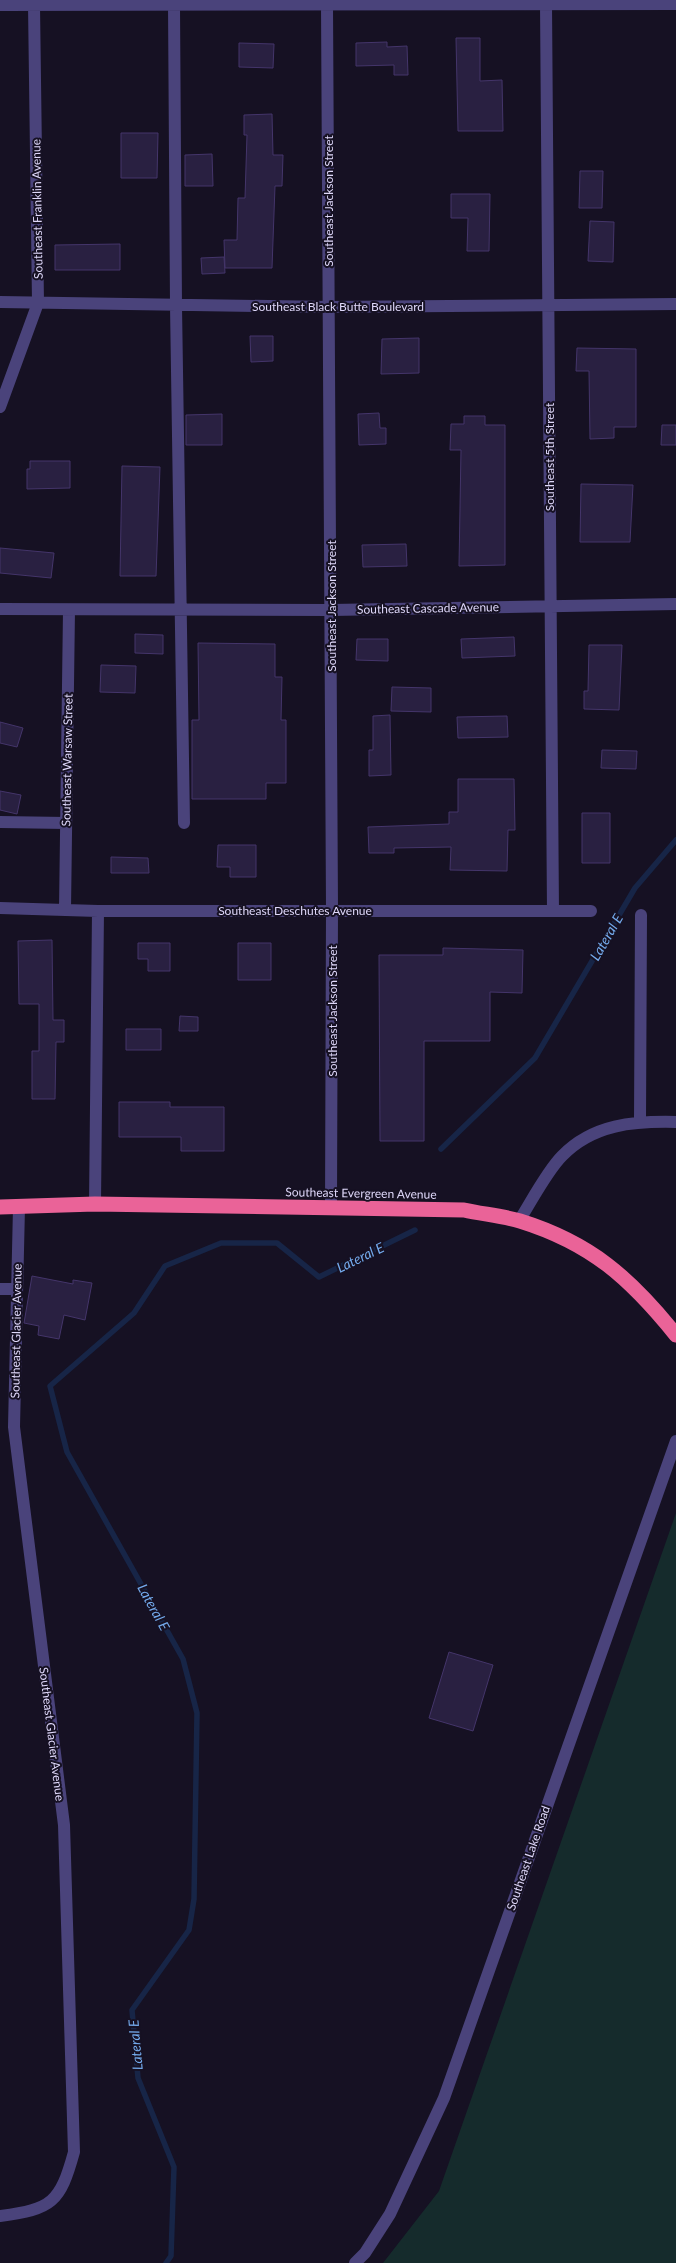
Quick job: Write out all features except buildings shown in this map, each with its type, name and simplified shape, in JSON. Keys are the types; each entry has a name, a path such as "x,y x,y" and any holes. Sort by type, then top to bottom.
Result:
{"highway":[{"name":"Southeast Evergreen Avenue","path":"0,1207 95,1204 464,1210 519,1221 570,1239 596,1255 630,1284 676,1335"}],"street":[{"path":"0,5 288,2 327,5 676,4"},
{"path":"182,3 176,306 184,822"},
{"name":"Southeast 5th Street","path":"546,4 549,606 553,911"},
{"name":"Southeast Franklin Avenue","path":"0,407 38,303 34,5"},
{"name":"Southeast Jackson Street","path":"327,5 332,909 331,1208"},
{"name":"Southeast Black Butte Boulevard","path":"0,302 329,307 676,304"},
{"name":"Southeast Cascade Avenue","path":"0,609 331,610 676,604"},
{"name":"Southeast Warsaw Street","path":"65,910 69,610"},
{"path":"0,822 66,824"},
{"name":"Southeast Deschutes Avenue","path":"0,908 65,910 332,909 591,911"},
{"path":"95,1204 98,910"},
{"path":"640,1121 641,915"},
{"path":"519,1221 561,1156 593,1132 640,1121 676,1122"},
{"name":"Southeast Glacier Avenue","path":"0,2216 34,2211 54,2200 67,2178 74,2152 64,1824 14,1427 20,1207"},
{"path":"0,1289 17,1289"},
{"name":"Southeast Lake Road","path":"355,2263 365,2253 390,2214 444,2098 676,1440"}],"green space":[{"path":"676,1513 676,2263 383,2263 439,2191"}],"waterway":[{"name":"Lateral E","path":"441,1149 535,1058 635,888 676,840"},
{"name":"Lateral E","path":"166,2263 171,2256 174,2167 138,2078 132,2010 189,1930 194,1899 197,1713 183,1659 67,1452 50,1386 134,1313 165,1266 221,1243 277,1243 319,1277 415,1230"}]}
